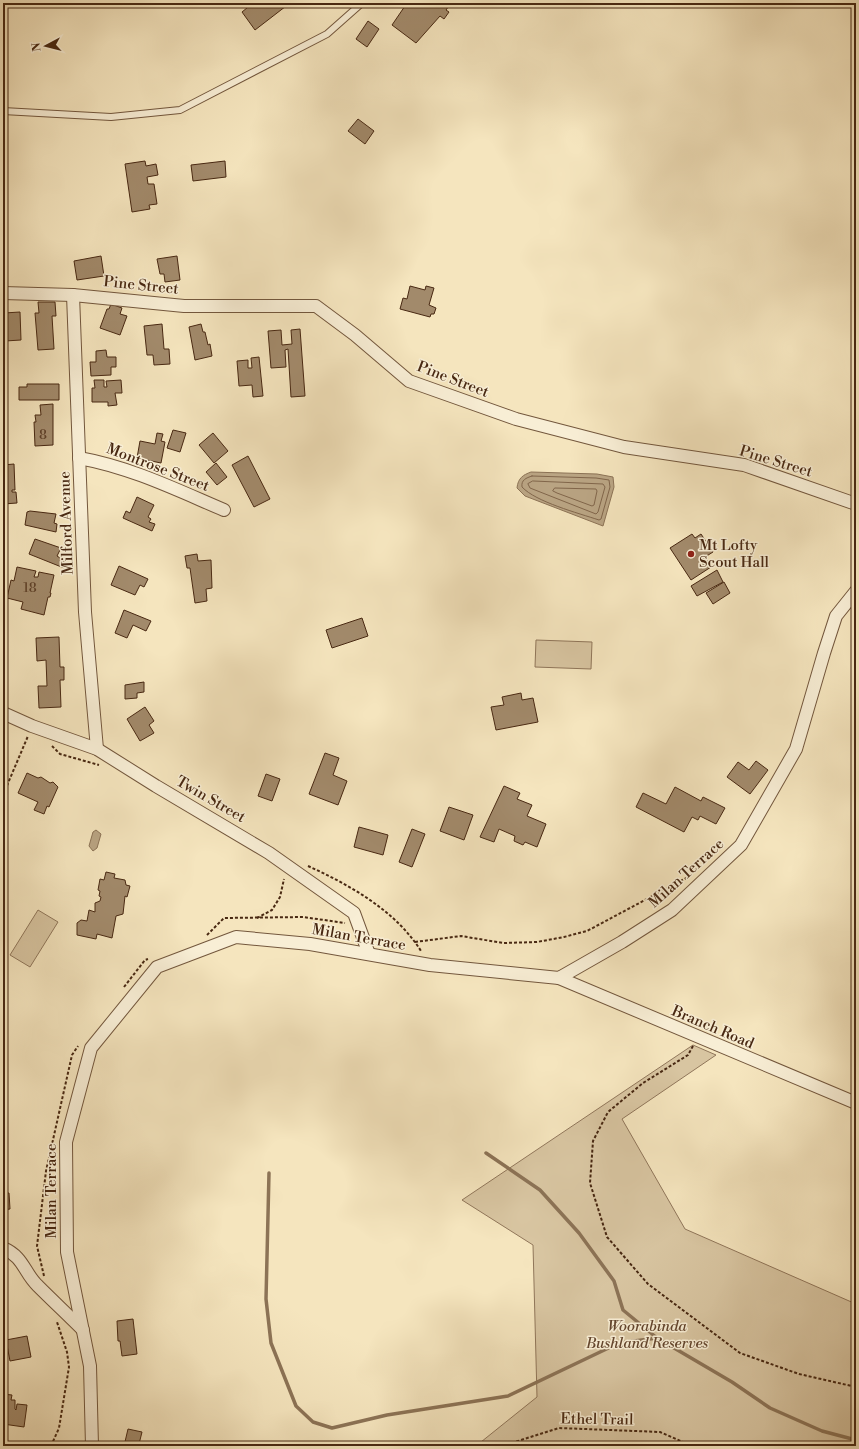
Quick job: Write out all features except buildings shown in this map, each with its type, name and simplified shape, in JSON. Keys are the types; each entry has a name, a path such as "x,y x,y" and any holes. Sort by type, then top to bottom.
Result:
{"street":[{"name":"Pine Street","path":"3,293 73,294 184,306 316,306 355,335 409,381 516,419 624,447 744,465 856,504"},
{"name":"Milford Avenue","path":"73,294 75,385 85,612 97,749"},
{"name":"Montrose Street","path":"79,458 99,461 154,480 224,510"},
{"name":"Milan Terrace","path":"92,1446 90,1366 67,1252 66,1142 91,1048 157,967 236,937 310,944 430,965 559,978 622,942 672,910 741,845 796,749 836,616 856,591"},
{"name":"Twin Street","path":"3,713 32,726 97,749 280,860 354,914 369,954"},
{"name":"Branch Road","path":"559,978 698,1038 856,1103"},
{"path":"3,1248 11,1251 26,1266 37,1286 83,1330"}],"lane":[{"path":"3,111 111,117 180,110 327,34 362,3"}],"path":[{"path":"3,795 32,726"},
{"path":"302,863 338,880 386,913 412,936 430,965"},
{"path":"256,919 272,910 280,897 284,879 280,873"},
{"path":"416,942 461,936 503,943 537,942 570,935 594,928 649,897 694,875"},
{"path":"201,938 224,918 256,919 303,917 358,925"},
{"path":"121,992 145,960 152,959"},
{"path":"698,1038 688,1055 643,1083 608,1112 593,1141 590,1183 607,1237 648,1284 740,1353 799,1374 856,1387"},
{"path":"48,1295 38,1246 46,1171 72,1055 82,1042"},
{"path":"51,1446 59,1428 69,1367 67,1352 56,1317"},
{"name":"Ethel Trail","path":"502,1446 559,1428 660,1432 692,1446"}],"green space":[{"path":"536,640 592,642 591,669 535,667"},
{"path":"38,910 58,922 30,967 10,955"},
{"name":"Woorabinda Bushland Reserves","path":"693,1045 716,1055 622,1119 685,1229 856,1304 856,1446 476,1446 537,1397 533,1245 462,1200"}],"water":[{"path":"531,472 597,474 613,477 614,487 603,526 525,496 517,488 518,482 521,477"},
{"path":"96,830 101,834 97,848 93,851 89,846 93,832"}],"waterway":[{"path":"486,1153 540,1190 579,1233 614,1281 623,1310 657,1338"},
{"path":"269,1173 266,1299 271,1343 296,1406 313,1422 332,1428 387,1415 508,1396 619,1343 657,1338 732,1382 770,1408 822,1431 856,1440"}],"place":[{"name":"Mt Lofty Scout Hall","path":"691,554"}]}
